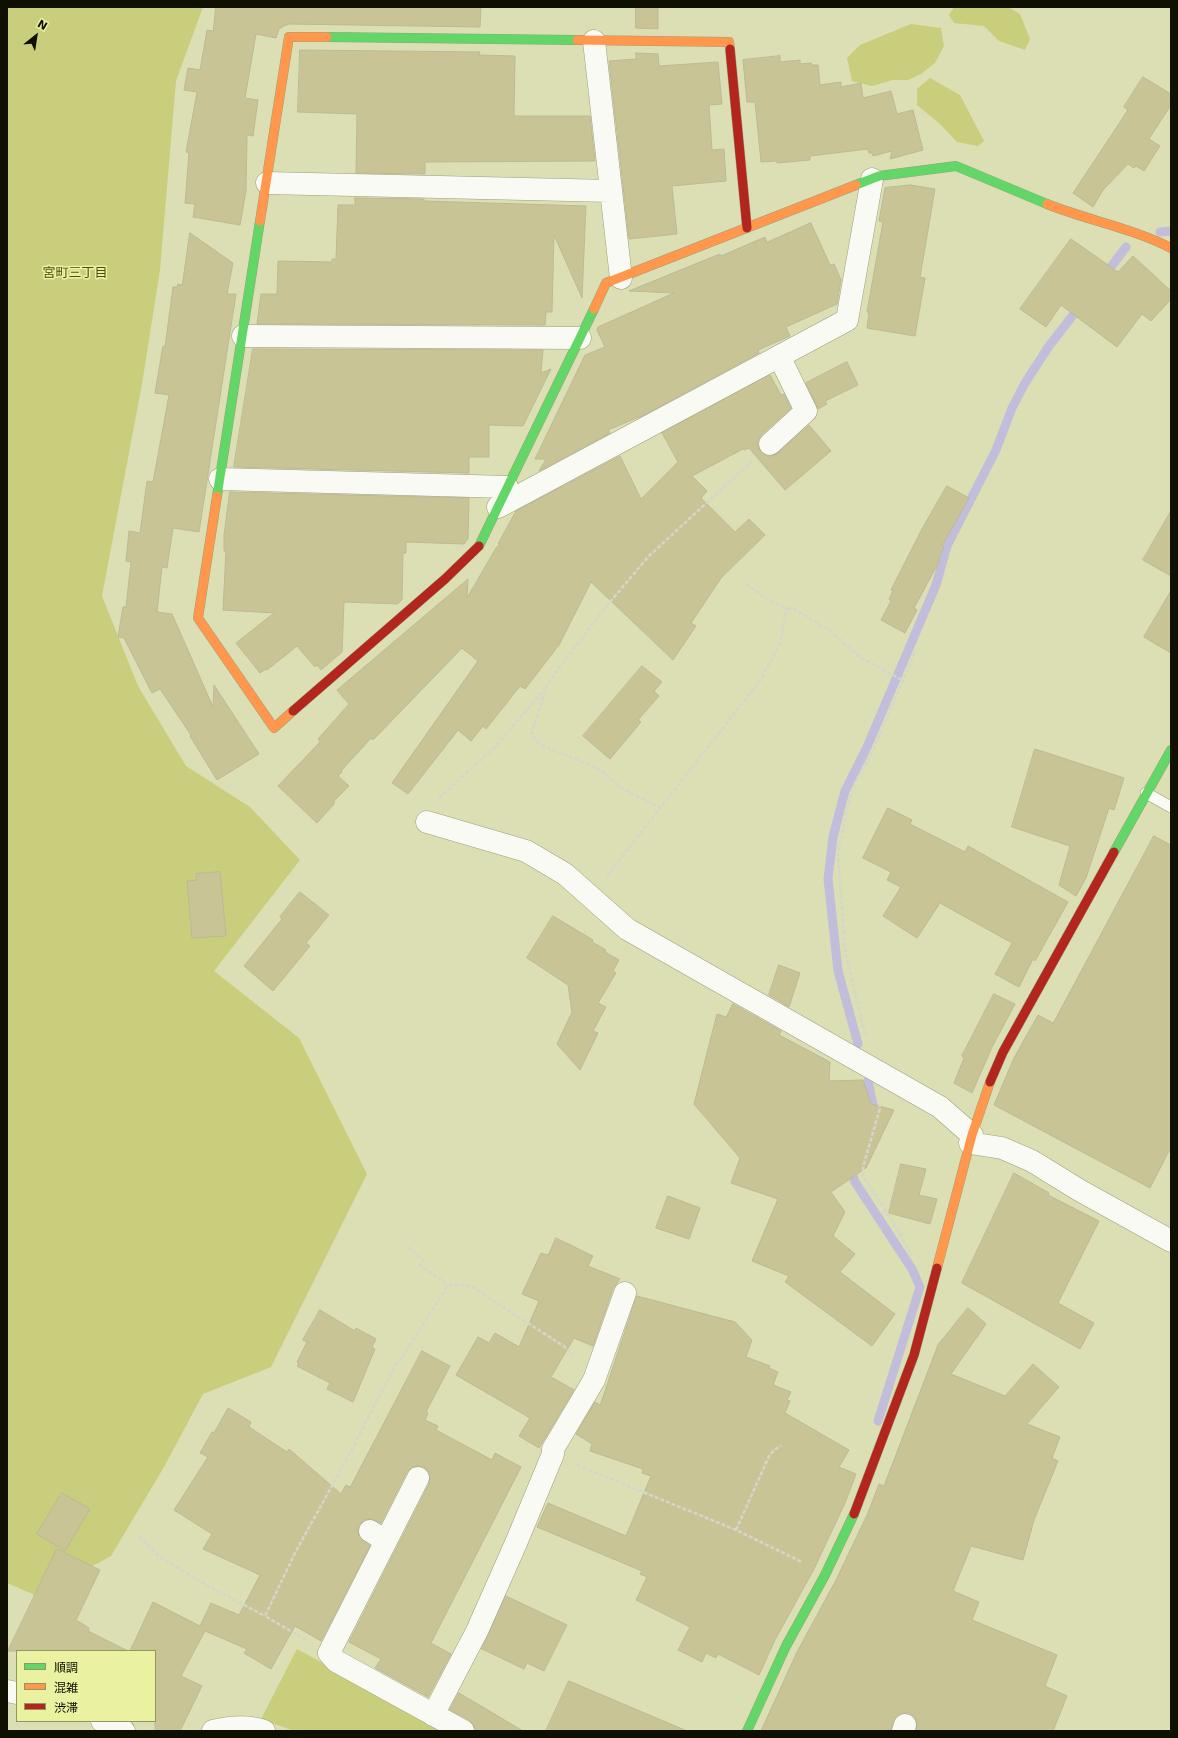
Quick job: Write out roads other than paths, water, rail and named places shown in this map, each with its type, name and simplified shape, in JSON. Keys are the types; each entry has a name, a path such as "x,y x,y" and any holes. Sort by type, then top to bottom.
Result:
{"street":[{"path":"747,228 729,42 289,37 198,618 274,728 445,579 479,546 606,284 879,176 956,166 1072,214 1154,240 1171,248"},
{"path":"594,41 621,278"},
{"path":"220,479 503,497 847,320 872,179"},
{"path":"267,183 611,191"},
{"path":"242,336 580,338"},
{"path":"770,444 806,411 779,356"},
{"path":"747,1731 786,1646 827,1571 857,1508 914,1355 971,1139 985,1094 1003,1052 1171,750"},
{"path":"427,822 526,851 565,874 628,929 940,1107 971,1139 1002,1148 1032,1161 1079,1190 1171,1241"},
{"path":"433,1715 477,1630 516,1543 553,1454 553,1449 594,1380 625,1293"},
{"path":"418,1478 378,1536 329,1653 336,1661 464,1731"},
{"path":"104,1722 124,1731"},
{"path":"213,1731 227,1728 256,1728 264,1731"}],"lane":[{"path":"1146,793 1171,807"}],"waterway":[{"path":"1160,232 1171,231"},
{"path":"1104,276 1126,247"},
{"path":"858,1044 838,971 828,879 833,837 845,791 867,747 936,585 947,546 996,450 1012,408 1025,383 1049,346 1081,305"},
{"path":"868,1081 873,1105 871,1115"},
{"path":"853,1166 851,1171 855,1182 912,1269 920,1287 878,1421"}],"district":[{"name":"宮町三丁目","path":"75,274"}]}
